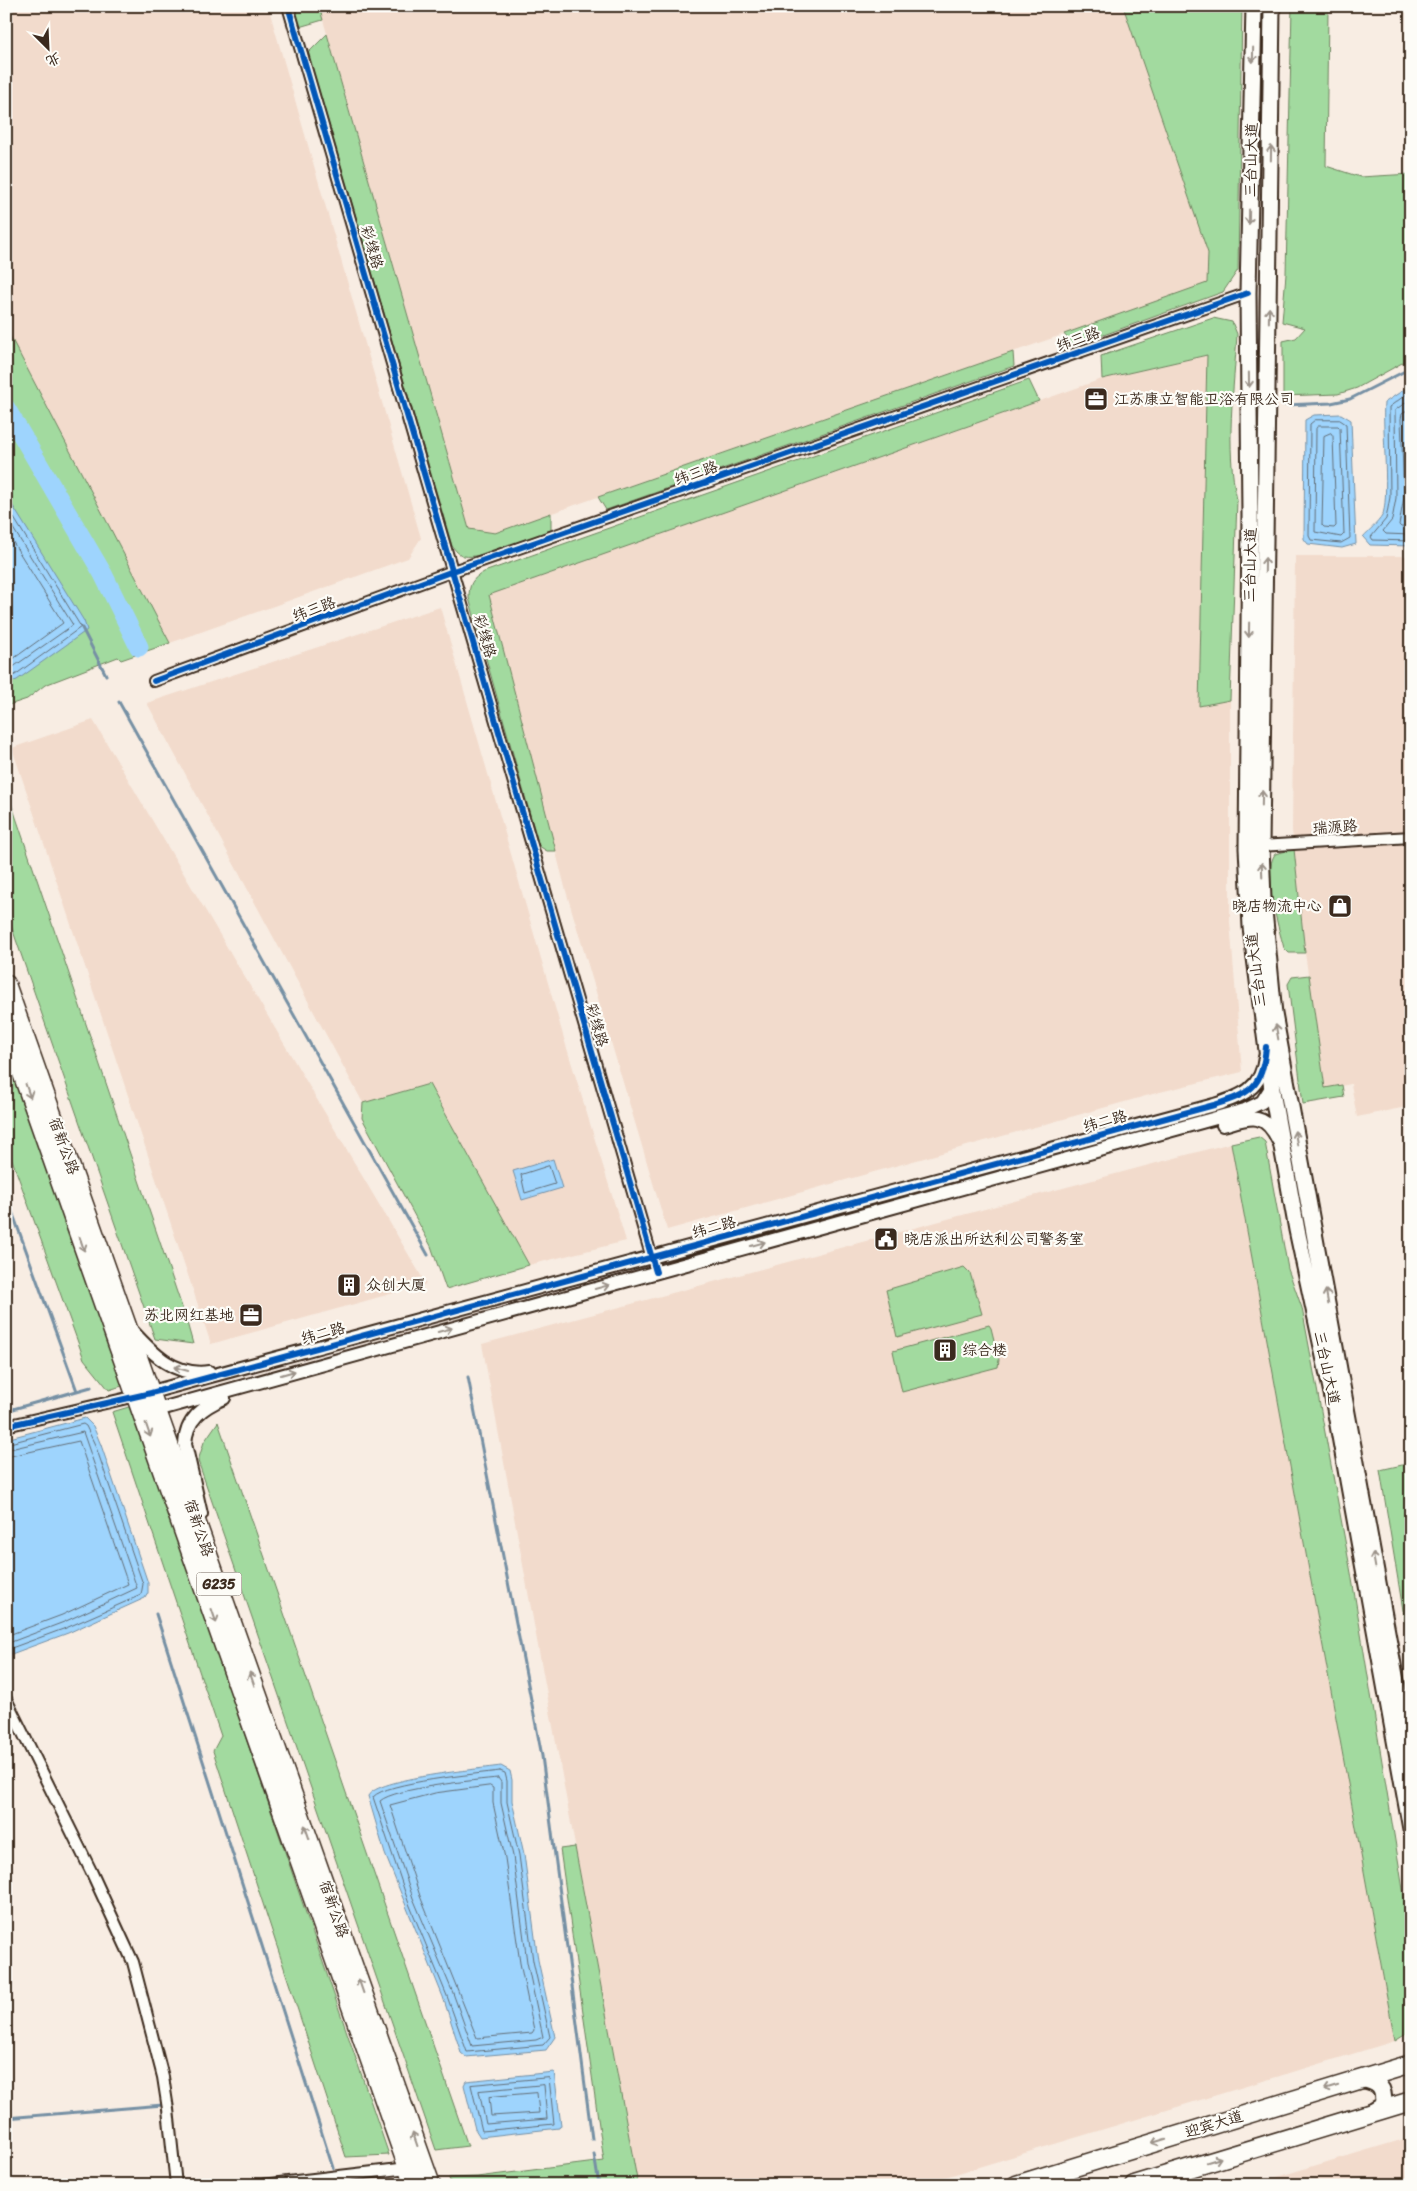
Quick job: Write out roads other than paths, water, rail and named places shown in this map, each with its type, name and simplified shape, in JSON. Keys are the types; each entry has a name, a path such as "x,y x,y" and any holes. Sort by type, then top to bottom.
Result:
{"highway":[{"name":"宿新公路","path":"6,984 128,1326 144,1395 157,1410 431,2185"},
{"name":"宿新公路","path":"6,1028 144,1395 414,2185"},
{"name":"迎宾大道","path":"1016,2185 1411,2064"},
{"path":"1134,2185 1411,2101"}],"main road":[{"name":"三台山大道","path":"1254,6 1248,293 1250,515 1247,848 1251,927 1272,1087 1297,1230 1334,1403 1411,1829"},
{"name":"三台山大道","path":"1272,6 1261,846 1263,900 1274,1014 1281,1055 1411,1763"},
{"path":"1362,2079 1375,2082 1380,2086 1384,2097 1383,2105 1370,2113"}],"street":[{"name":"彩缘路","path":"288,6 656,1272"},
{"name":"纬三路","path":"154,681 453,571 1248,293"},
{"name":"瑞源路","path":"1261,846 1411,837"},
{"name":"纬二路","path":"144,1395 1235,1098 1252,1089 1260,1077 1264,1069 1266,1047"},
{"name":"纬二路","path":"157,1410 1245,1110 1262,1102 1272,1087 1279,1071 1281,1055"},
{"path":"1120,1145 1158,1142 1255,1118 1267,1122 1283,1149"},
{"path":"128,1326 165,1364 190,1372 206,1372 280,1358"},
{"path":"226,1606 189,1464 185,1444 186,1433 191,1422 210,1404 264,1380"},
{"path":"6,1426 144,1395"},
{"path":"6,1699 133,1962 162,2076 168,2109 176,2185"},
{"path":"262,2185 408,2168"}],"water":[{"path":"1411,385 1411,546 1370,545 1363,537 1380,519 1384,508 1386,481 1384,403"},
{"path":"1341,414 1351,420 1356,544 1342,548 1308,544 1304,539 1305,420 1314,415"},
{"path":"6,495 84,621 87,630 17,680 8,683"},
{"path":"553,1159 562,1188 522,1200 513,1171"},
{"path":"85,1418 93,1426 101,1445 148,1583 148,1593 145,1598 68,1633 6,1656 6,1439"},
{"path":"501,1766 510,1771 512,1780 512,1801 524,1854 538,1960 555,2037 546,2050 466,2057 461,2053 443,1997 385,1854 368,1796 375,1790 389,1784 408,1779"},
{"path":"554,2072 561,2125 559,2128 480,2137 475,2129 464,2085 466,2081"}],"waterway":[{"path":"1285,405 1331,403 1350,399 1411,368"},
{"path":"6,408 103,574 139,647"},
{"path":"82,628 106,675"},
{"path":"119,702 428,1255"},
{"path":"6,1195 77,1391"},
{"path":"468,1377 542,1756 592,2139"},
{"path":"6,1411 91,1387"},
{"path":"156,1614 333,2168"},
{"path":"6,2118 163,2105"},
{"path":"594,2154 599,2185"}],"place":[{"name":"江苏康立智能卫浴有限公司","path":"1096,399"},
{"name":"晓店物流中心","path":"1340,906"},
{"name":"晓店派出所达利公司警务室","path":"886,1239"},
{"name":"众创大厦","path":"349,1285"},
{"name":"苏北网红基地","path":"251,1315"},
{"name":"综合楼","path":"945,1350"}]}
